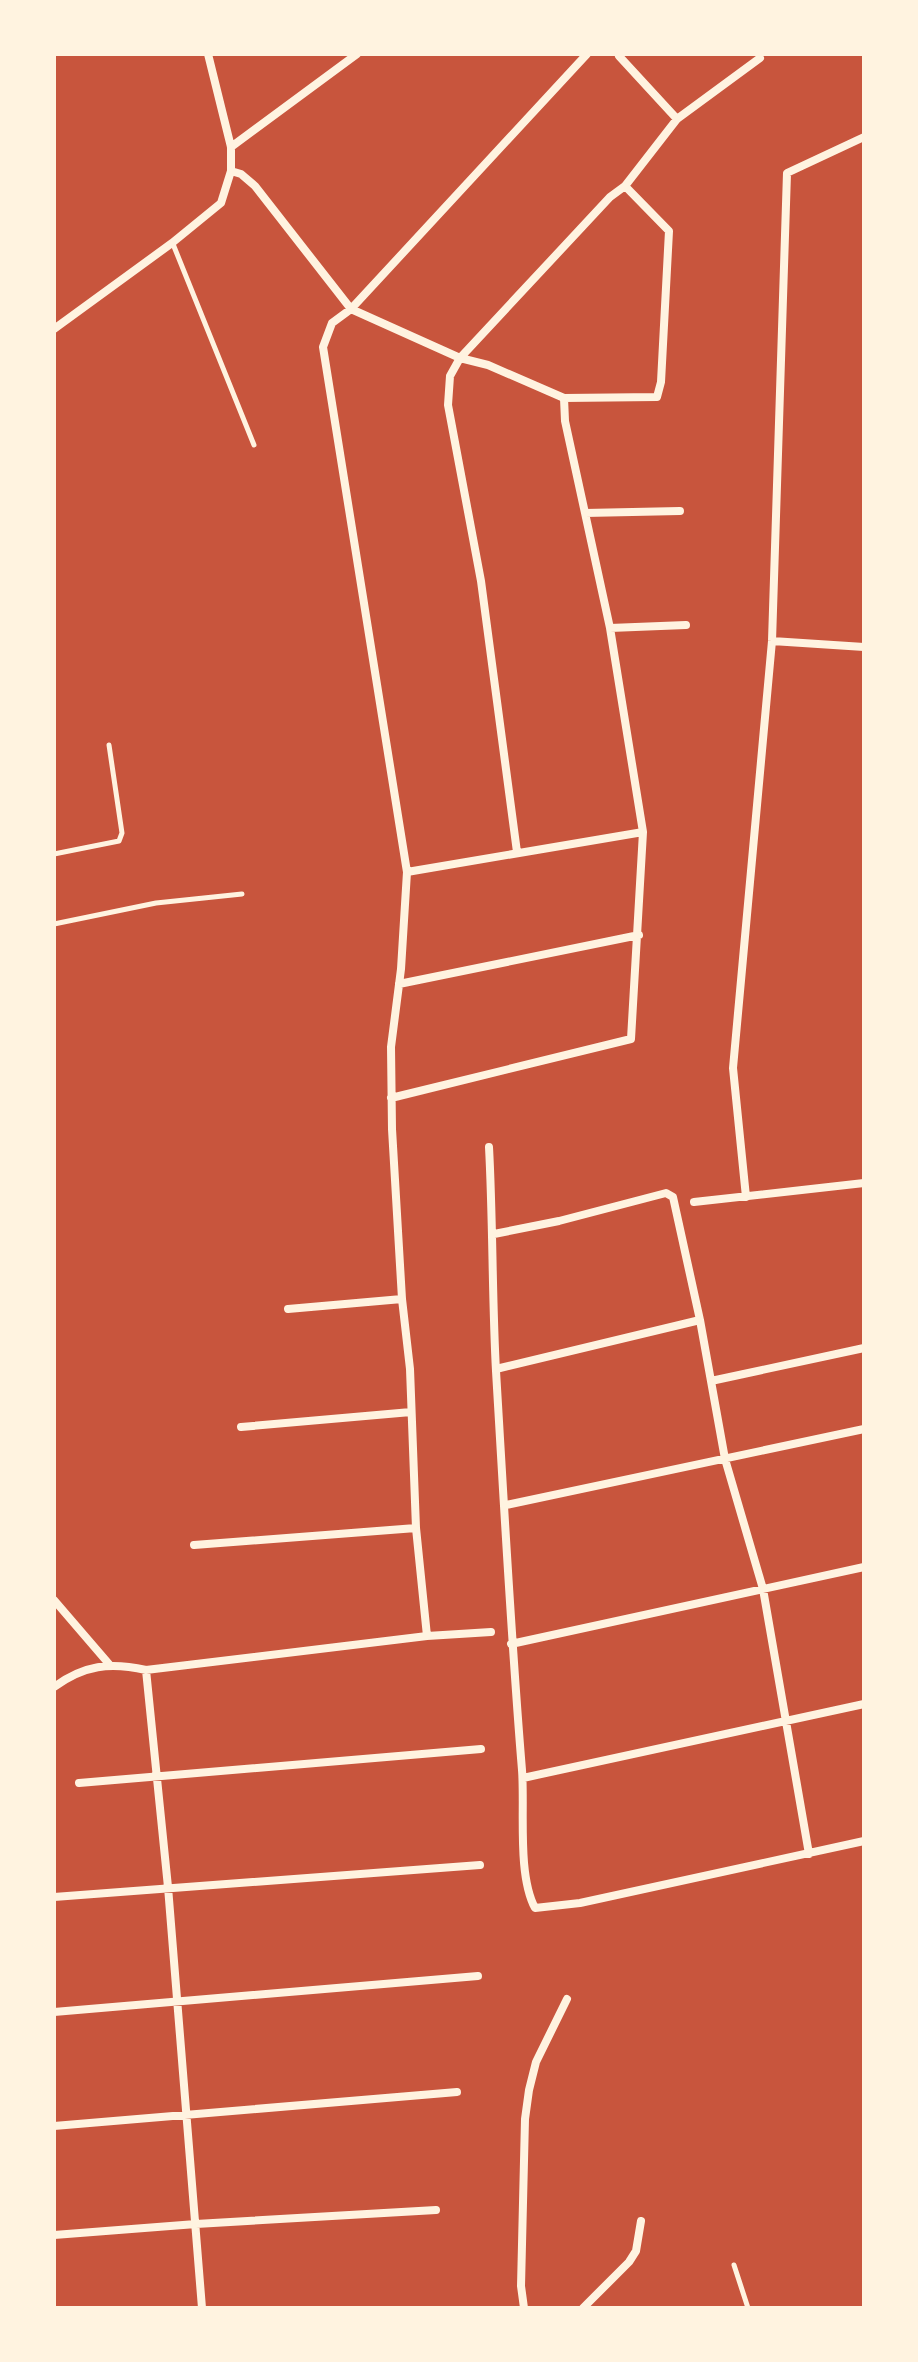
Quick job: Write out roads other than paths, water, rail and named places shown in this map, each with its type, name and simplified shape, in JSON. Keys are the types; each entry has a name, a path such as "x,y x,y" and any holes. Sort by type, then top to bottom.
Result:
{"street":[{"path":"54,329 172,243 221,203 231,171 231,147 208,54"},
{"path":"231,147 357,54"},
{"path":"427,1636 416,1528 410,1369 402,1299 391,1098 391,1047 407,872 323,347 332,323 351,309 587,54"},
{"path":"618,55 677,119"},
{"path":"517,852 481,581 448,405 450,376 460,358 610,197 625,186 677,119 760,58"},
{"path":"746,1197 733,1068 772,641 787,173 864,137"},
{"path":"231,171 241,174 255,186 351,309 460,358 488,365 564,398 657,397 661,382 669,231 625,186"},
{"path":"391,1098 631,1039 643,832 610,628 565,421 564,398"},
{"path":"585,513 680,511"},
{"path":"610,628 686,625"},
{"path":"772,641 864,647"},
{"path":"407,872 643,832"},
{"path":"399,984 639,935"},
{"path":"489,1147 496,1369 506,1505 511,1644 523,1778 525,1876 535,1908 580,1903 864,1841"},
{"path":"694,1202 864,1183"},
{"path":"494,1234 559,1221 666,1193 673,1197 700,1320 725,1459 763,1589 809,1854"},
{"path":"288,1309 402,1299"},
{"path":"496,1369 700,1320"},
{"path":"711,1381 864,1348"},
{"path":"241,1427 411,1412"},
{"path":"506,1505 864,1429"},
{"path":"194,1545 416,1528"},
{"path":"511,1644 864,1567"},
{"path":"54,1600 109,1664"},
{"path":"54,1687 72,1674 109,1664 146,1670 427,1636 491,1632"},
{"path":"146,1670 168,1887 202,2308"},
{"path":"523,1778 864,1704"},
{"path":"79,1783 481,1749"},
{"path":"54,1897 480,1865"},
{"path":"54,2012 478,1976"},
{"path":"524,2308 521,2286 525,2119 529,2090 536,2062 567,1999"},
{"path":"54,2126 457,2092"},
{"path":"54,2235 436,2210"},
{"path":"583,2308 629,2262 636,2251 641,2221"}],"lane":[{"path":"172,243 254,445"},
{"path":"54,854 119,841 121,819 109,745"},
{"path":"54,924 156,903 242,894"},
{"path":"734,2265 748,2308"}]}
